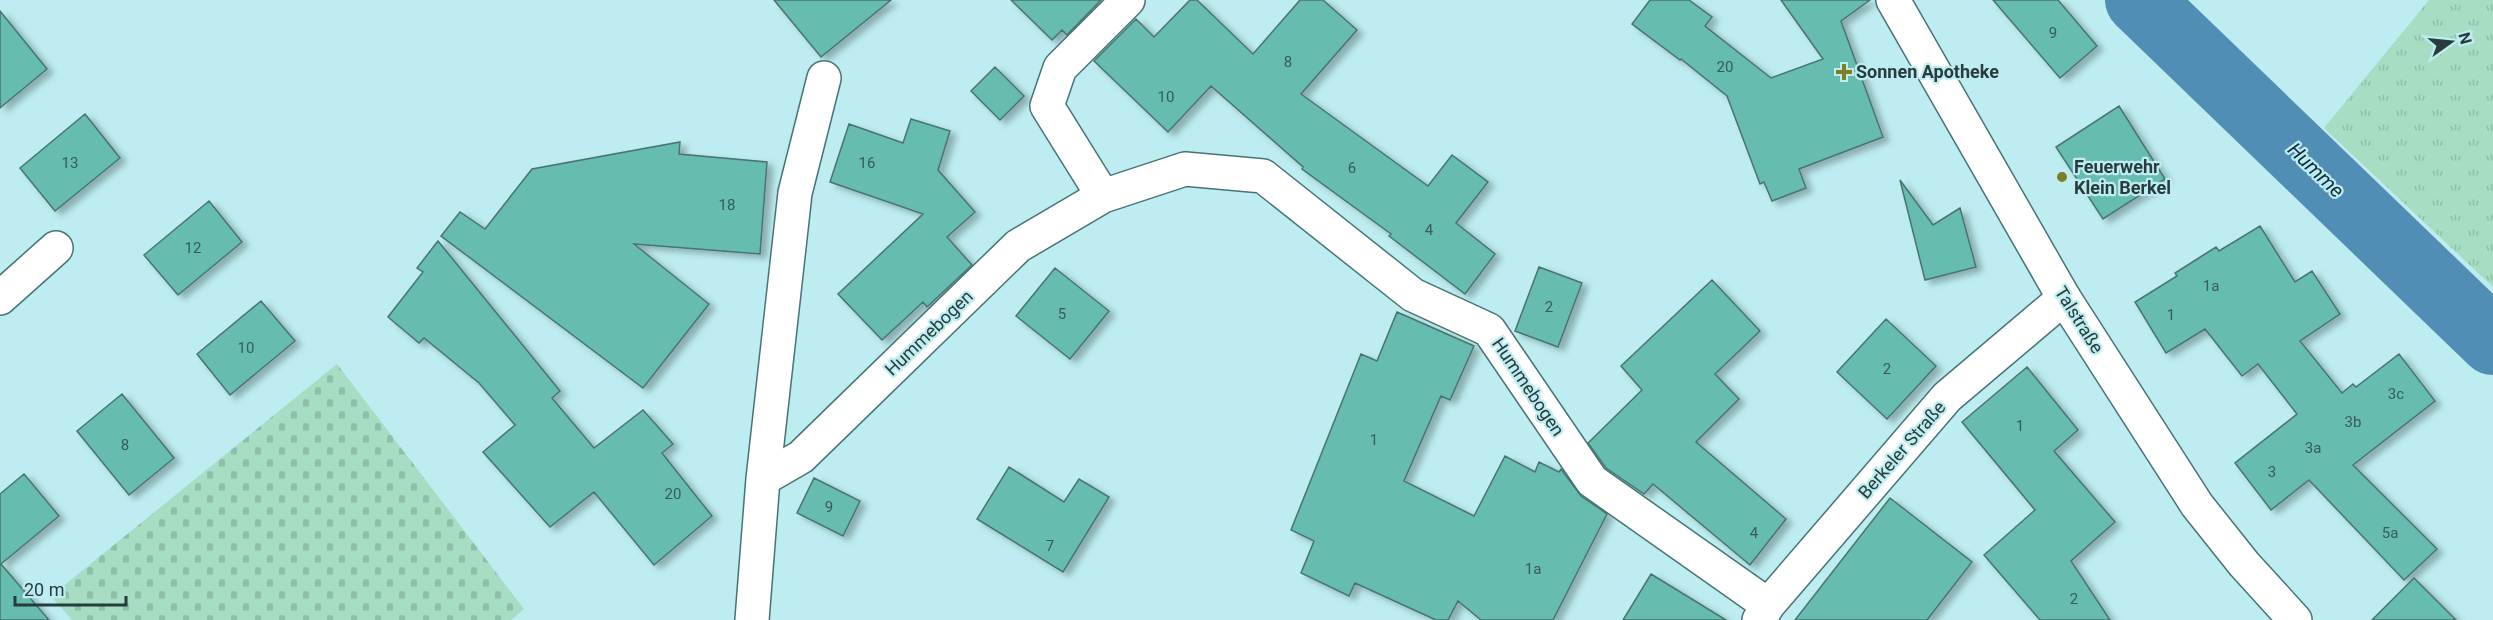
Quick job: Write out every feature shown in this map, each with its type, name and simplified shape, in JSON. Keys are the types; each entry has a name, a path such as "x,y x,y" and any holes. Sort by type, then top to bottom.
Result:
{"street":[{"path":"1103,196 1047,106 1060,68 1128,0"},
{"name":"Talstraße","path":"1893,0 2064,298 2197,505 2244,564 2295,620"},
{"path":"752,620 763,479 795,193 824,78"},
{"name":"Hummebogen","path":"763,479 801,458 1018,246 1103,196 1185,169 1263,176 1413,295 1489,330 1592,481 1764,612"},
{"path":"0,298 56,248"},
{"name":"Berkeler Straße","path":"1764,612 1947,397 2064,298"}],"green space":[{"path":"2429,0 2493,0 2493,287 2324,128"},
{"path":"337,364 524,609 511,620 72,620 51,596"}],"building":[{"path":"774,0 891,0 821,57"},
{"path":"1011,0 1101,0 1067,35 1062,30 1052,40"},
{"path":"1190,0 1197,0 1253,54 1300,0 1323,0 1357,30 1301,94 1428,186 1452,155 1488,182 1456,223 1495,254 1465,294 1389,236 1391,234 1302,169 1303,167 1211,86 1168,132 1094,61 1136,19 1154,37"},
{"path":"1650,0 1689,0 1712,17 1705,26 1771,78 1823,59 1781,0 1870,0 1841,21 1883,137 1799,169 1806,188 1772,201 1764,182 1760,184 1727,96 1632,24"},
{"path":"1993,0 2058,0 2097,46 2060,78"},
{"path":"0,11 47,69 0,108"},
{"path":"995,67 1024,96 1000,120 971,91"},
{"path":"2119,106 2165,179 2103,219 2056,147"},
{"path":"85,114 120,158 55,211 20,168"},
{"path":"911,119 950,131 938,170 975,212 947,237 972,265 927,307 923,302 882,340 838,294 923,214 830,182 849,124 903,143"},
{"path":"680,142 679,154 767,162 760,254 634,244 709,304 643,388 441,236 460,212 485,229 532,169"},
{"path":"1900,180 1933,225 1960,208 1976,267 1925,280"},
{"path":"209,201 242,242 178,295 144,255"},
{"path":"2260,226 2295,282 2312,271 2340,314 2300,341 2342,393 2353,384 2356,387 2399,354 2435,401 2353,465 2437,549 2404,580 2309,480 2271,510 2235,463 2297,414 2258,364 2242,376 2205,329 2166,353 2135,302 2177,276 2175,273 2216,247 2219,251"},
{"path":"438,241 560,391 552,398 594,448 643,410 673,444 662,453 712,516 654,565 594,492 550,527 483,452 515,425 479,383 424,338 419,343 388,317 423,272 417,268"},
{"path":"1539,267 1582,283 1558,347 1515,331"},
{"path":"1055,268 1109,311 1070,359 1016,316"},
{"path":"1712,280 1760,331 1715,374 1739,399 1696,442 1786,519 1750,565 1653,484 1644,494 1606,468 1588,443 1642,390 1621,366"},
{"path":"261,301 295,341 230,395 197,354"},
{"path":"1397,312 1474,346 1450,400 1441,396 1404,481 1474,516 1505,456 1535,472 1539,462 1559,472 1561,469 1581,496 1607,514 1553,620 1481,620 1458,601 1448,620 1436,620 1355,583 1349,596 1301,573 1314,541 1291,530 1361,354 1377,361"},
{"path":"1886,319 1936,366 1887,419 1837,372"},
{"path":"2027,367 2078,430 2054,451 2115,522 2071,561 2110,620 2040,620 1984,555 2035,510 1962,422"},
{"path":"122,394 174,458 129,495 77,431"},
{"path":"1009,467 1064,502 1079,479 1109,497 1063,572 977,519"},
{"path":"24,474 59,516 1,564 49,620 0,620 0,494"},
{"path":"814,478 860,501 843,536 797,513"},
{"path":"1890,498 1972,562 1927,620 1795,620"},
{"path":"1651,574 1726,620 1623,620"},
{"path":"2414,578 2456,620 2372,620"}],"waterway":[{"name":"Humme","path":"2139,0 2493,341"}],"place":[{"name":"Sonnen Apotheke","path":"1844,72"},
{"name":"Feuerwehr Klein Berkel","path":"2062,177"}]}
